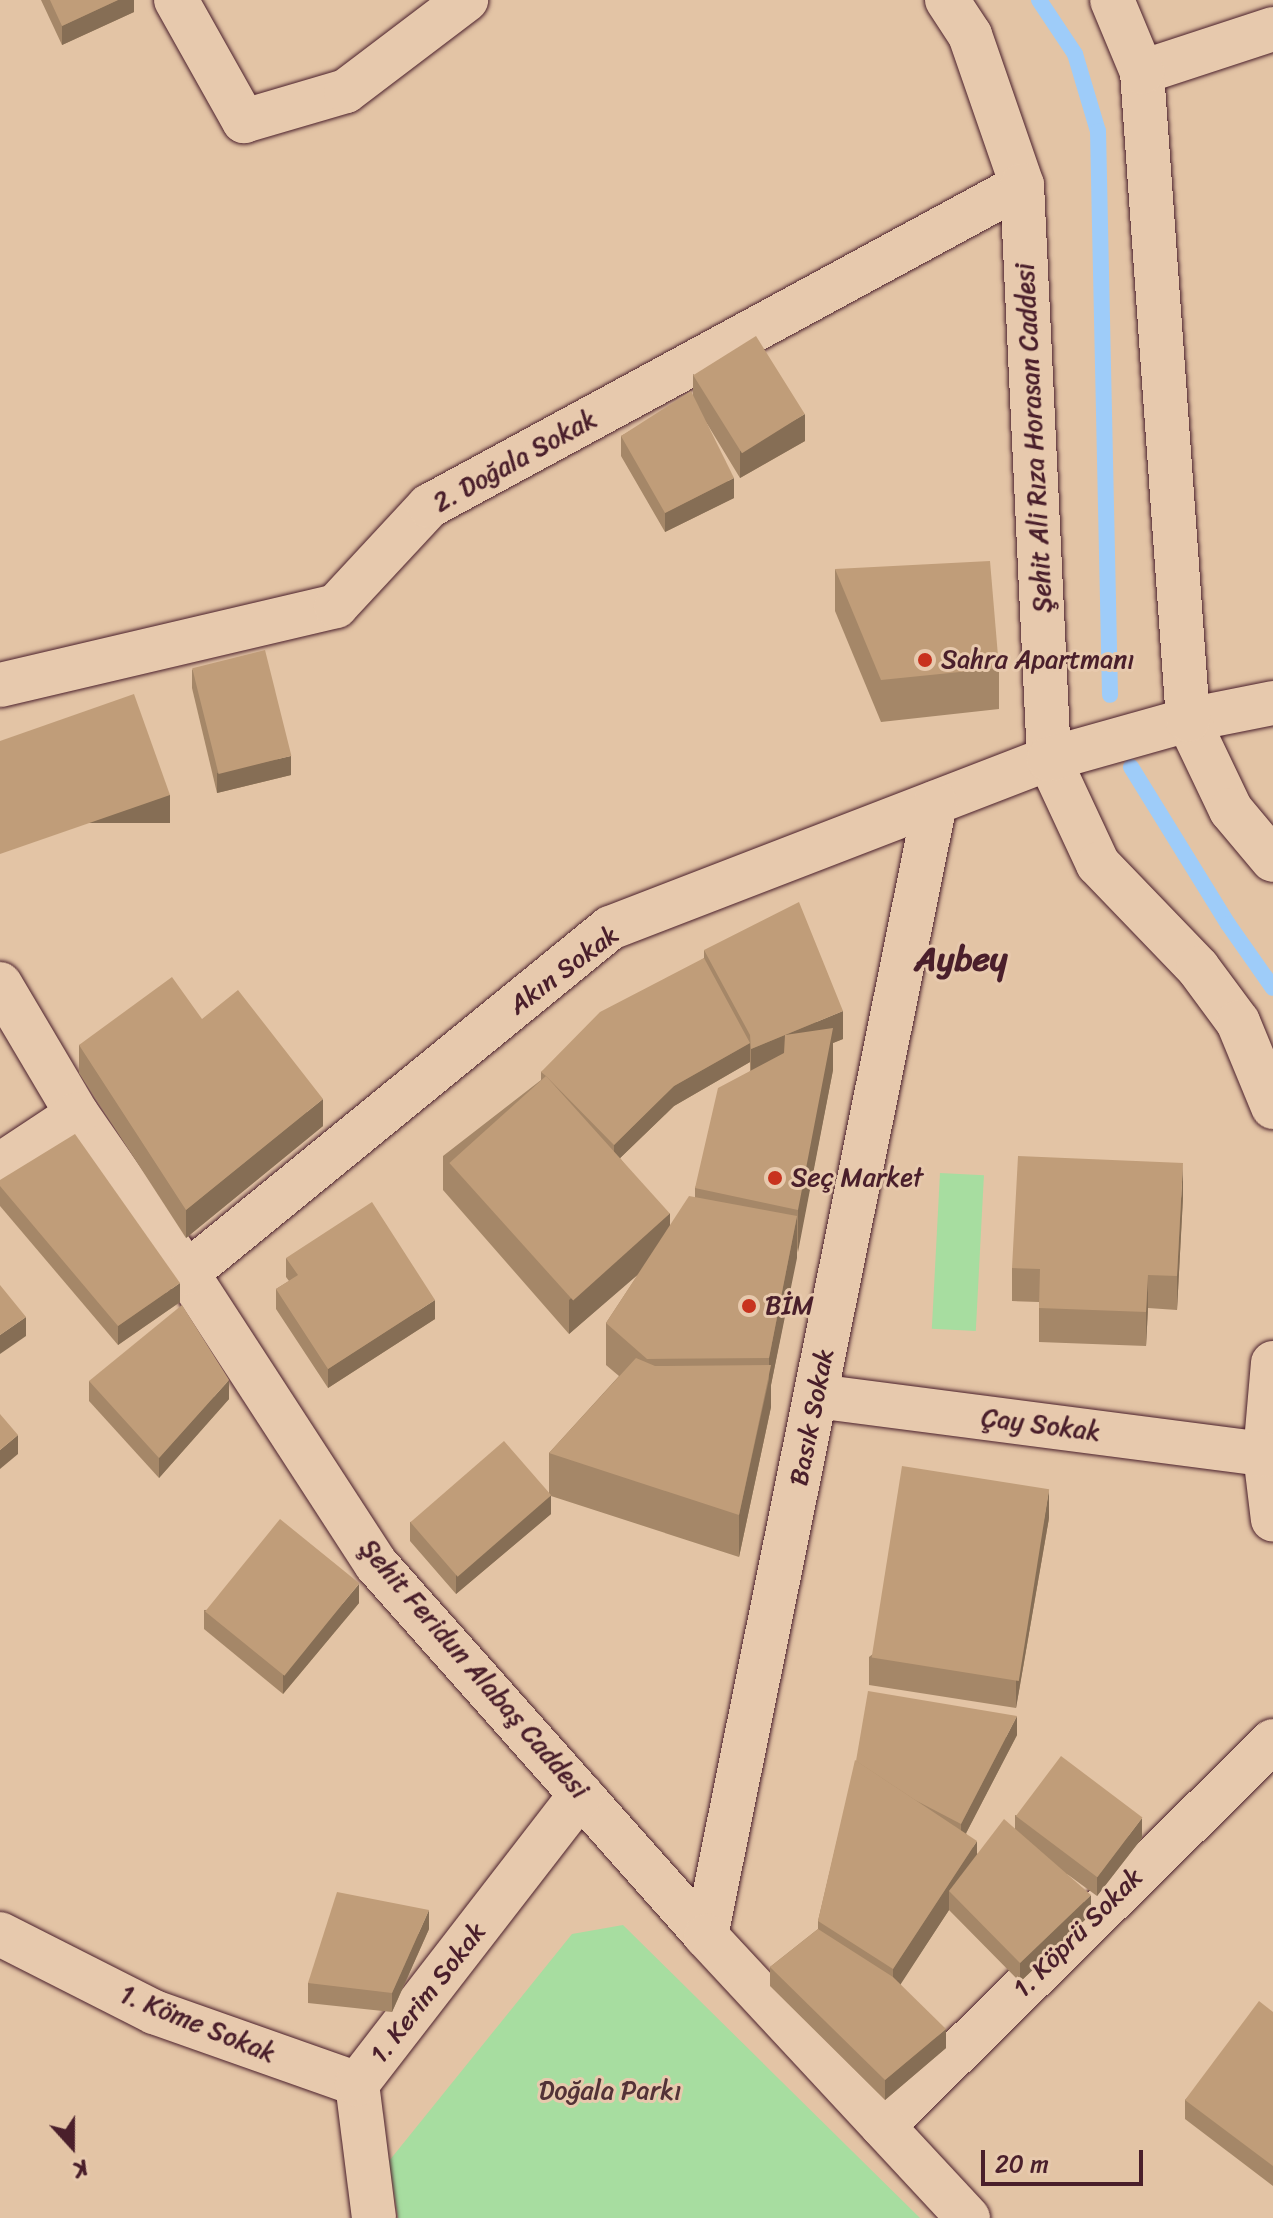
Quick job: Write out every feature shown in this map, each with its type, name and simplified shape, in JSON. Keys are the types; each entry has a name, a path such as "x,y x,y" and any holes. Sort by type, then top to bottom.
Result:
{"street":[{"path":"176,0 244,121 346,91 466,0"},
{"name":"Şehit Ali Rıza Horasan Caddesi","path":"947,0 970,35 1022,185 1049,759 1098,864 1198,968 1238,1022 1273,1107"},
{"path":"1112,0 1142,72 1188,720 1231,810 1273,860"},
{"path":"1142,72 1273,29"},
{"name":"2. Doğala Sokak","path":"0,685 336,606 429,506 1022,185"},
{"name":"Akın Sokak","path":"187,1273 610,928 1049,759 1188,720 1273,703"},
{"name":"Basık Sokak","path":"706,1936 935,803"},
{"name":"Şehit Feridun Alabaş Caddesi","path":"0,984 77,1114 187,1273 376,1564 706,1936 968,2218"},
{"path":"0,1165 77,1114"},
{"path":"1273,1363 1265,1454 1273,1520"},
{"name":"Çay Sokak","path":"816,1396 1265,1454"},
{"name":"1. Köprü Sokak","path":"883,2126 1273,1741"},
{"name":"1. Kerim Sokak","path":"374,2218 357,2084 581,1794"},
{"name":"1. Köme Sokak","path":"0,1934 154,2012 357,2084"}],"green space":[{"path":"940,1173 984,1175 976,1331 932,1329"},
{"name":"Doğala Parkı","path":"623,1925 920,2218 398,2218 389,2161 572,1934"}],"building":[{"path":"50,0 118,0 62,26"},
{"path":"756,336 805,414 742,453 693,375"},
{"path":"691,391 734,478 665,513 621,436"},
{"path":"990,561 999,668 881,680 835,569"},
{"path":"265,650 291,756 219,774 192,668"},
{"path":"134,694 170,795 0,854 0,741"},
{"path":"799,902 843,1011 751,1049 750,1035 704,950"},
{"path":"704,958 750,1043 674,1086 614,1145 541,1072 600,1012"},
{"path":"172,977 202,1019 238,990 323,1099 186,1210 79,1045"},
{"path":"833,1028 798,1210 695,1188 718,1088 784,1053 785,1035"},
{"path":"546,1076 670,1213 573,1300 449,1163"},
{"path":"75,1134 180,1283 118,1326 0,1186 0,1180"},
{"path":"1018,1156 1183,1163 1177,1276 1148,1275 1146,1312 1039,1308 1040,1269 1012,1268"},
{"path":"689,1196 797,1216 769,1358 647,1359 606,1323"},
{"path":"372,1202 435,1300 328,1369 276,1289 298,1275 286,1258"},
{"path":"0,1285 26,1317 0,1335"},
{"path":"182,1305 229,1380 159,1458 89,1381"},
{"path":"636,1358 655,1366 771,1365 739,1515 549,1453"},
{"path":"0,1414 18,1435 0,1450"},
{"path":"504,1441 551,1495 458,1577 410,1522"},
{"path":"902,1466 1049,1489 1019,1681 872,1658"},
{"path":"280,1519 359,1583 284,1676 205,1611"},
{"path":"868,1691 1017,1716 961,1824 915,1800 856,1761"},
{"path":"1061,1756 1142,1817 1097,1877 1016,1816"},
{"path":"855,1760 977,1841 893,1969 818,1921"},
{"path":"1004,1819 1091,1895 1020,1963 949,1891"},
{"path":"337,1892 429,1910 392,1993 308,1983"},
{"path":"818,1929 893,1977 946,2029 885,2080 770,1967"},
{"path":"1259,2001 1273,2012 1273,2166 1185,2100"}],"waterway":[{"path":"1039,0 1075,54 1098,131 1110,695"},
{"path":"1131,767 1228,924 1273,988"}],"place":[{"name":"Sahra Apartmanı","path":"925,660"},
{"name":"Seç Market","path":"775,1178"},
{"name":"BİM","path":"749,1306"}],"district":[{"name":"Aybey","path":"961,960"}]}
